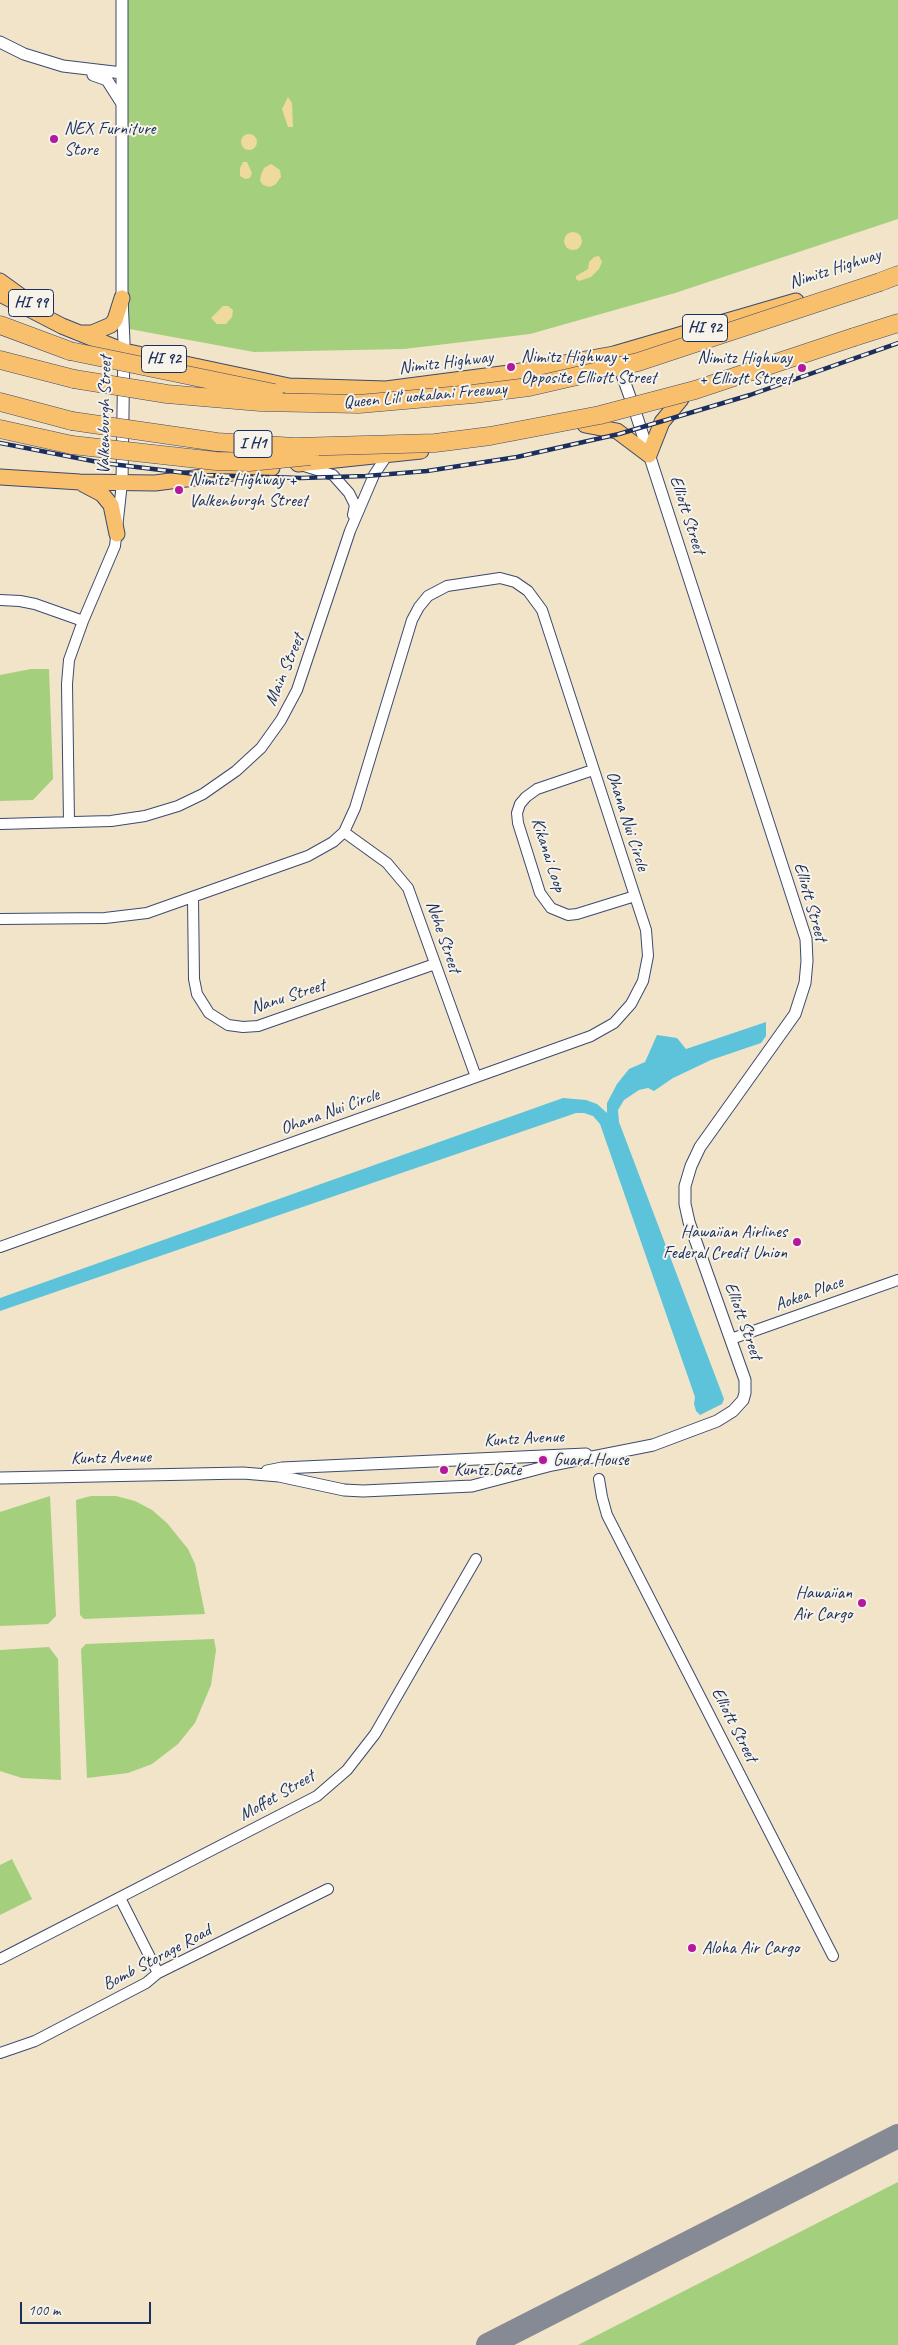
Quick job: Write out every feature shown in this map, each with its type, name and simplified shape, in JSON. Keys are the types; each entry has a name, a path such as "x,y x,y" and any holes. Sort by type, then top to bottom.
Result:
{"highway":[{"name":"Queen Liliʻuokalani Freeway","path":"0,360 74,379 167,394 260,402 359,404 473,394 528,387 585,375 694,344 898,276"},
{"name":"I H1","path":"0,402 72,421 218,442 295,447 435,443 540,428 600,415 695,390 898,324"},
{"path":"0,325 70,351 265,392 359,404"},
{"path":"0,429 72,445 216,461 249,462 435,443"}],"main road":[{"name":"Nimitz Highway","path":"0,294 62,326 124,351 289,386 386,389 509,373 614,354 787,304 898,268"},
{"name":"HI 99","path":"0,280 62,326"},
{"path":"78,333 92,333 111,325 122,298"},
{"path":"0,477 80,482 155,483 297,464 490,442 585,425 681,399 898,329"},
{"path":"585,425 617,430 649,455 662,422 681,399"},
{"path":"80,482 102,494 111,505 117,534"}],"street":[{"name":"Valkenburgh Street","path":"69,822 67,684 69,660 83,621 115,546 122,483 124,351 122,298 122,0"},
{"path":"0,42 42,60 85,70 122,73"},
{"path":"85,70 89,74 107,80 122,104"},
{"name":"Elliott Street","path":"598,1455 642,1448 670,1440 717,1421 733,1411 743,1400 746,1386 732,1339 689,1222 685,1204 686,1186 691,1166 700,1147 795,1014 805,984 807,949 803,929 635,411 614,354"},
{"name":"Main Street","path":"0,824 111,821 145,816 178,806 203,794 236,771 261,748 281,720 297,690 350,531 374,475 388,454"},
{"name":"Main Street","path":"297,464 333,475 349,493 355,505 350,531"},
{"name":"Ohana Nui Circle","path":"0,919 106,918 147,913 308,856 333,842 344,832 355,808 415,613 428,596 447,586 500,578 515,582 534,596 542,610 646,930 648,956 641,987 623,1014 603,1030 591,1036 0,1247"},
{"path":"0,600 35,604 83,621"},
{"name":"Kikanai Loop","path":"593,770 538,789 526,797 520,804 518,823 540,893 551,908 568,915 635,896"},
{"name":"Nehe Street","path":"344,832 387,864 402,879 412,898 476,1077"},
{"name":"Nanu Street","path":"193,898 194,979 197,994 209,1013 228,1025 243,1028 258,1026 435,964"},
{"name":"Aokea Place","path":"732,1339 898,1280"},
{"name":"Kuntz Avenue","path":"0,1478 253,1474 291,1468 560,1454 598,1455"},
{"name":"Kuntz Avenue","path":"253,1474 363,1491 472,1486 598,1455"},
{"name":"Elliott Street","path":"600,1479 602,1497 608,1515 833,1956"},
{"name":"Moffet Street","path":"0,1959 317,1796 347,1770 374,1734 476,1559"},
{"name":"Bomb Storage Road","path":"0,2053 34,2041 146,1982 158,1973 328,1889"},
{"path":"120,1898 158,1973"}],"green space":[{"path":"122,0 898,0 898,219 675,293 530,334 404,349 254,352 124,328"},
{"path":"31,669 49,669 53,779 33,800 0,801 0,675"},
{"path":"50,1496 56,1616 48,1624 0,1626 0,1512"},
{"path":"91,1496 116,1496 135,1501 152,1510 167,1523 188,1549 195,1564 205,1614 84,1619 80,1615 76,1500"},
{"path":"214,1639 216,1650 211,1685 195,1723 178,1744 152,1764 128,1773 87,1778 81,1649 86,1644"},
{"path":"49,1647 58,1659 61,1780 22,1778 0,1771 0,1650"},
{"path":"12,1859 32,1899 0,1915 0,1865"},
{"path":"898,2182 898,2345 578,2345"}],"sand":[{"path":"288,97 292,103 293,127 288,127 282,109"},
{"path":"249,134 257,142 249,150 241,142"},
{"path":"243,162 247,162 252,173 250,178 245,179 240,176 240,168"},
{"path":"271,164 280,170 281,177 276,184 270,187 263,185 260,181 264,168"},
{"path":"569,232 577,232 582,237 580,248 569,250 564,245 564,237"},
{"path":"599,256 602,262 599,269 591,277 579,281 576,279 576,276 588,269 589,262 594,257"},
{"path":"223,306 228,306 233,310 232,317 226,324 217,324 211,318"}],"water":[{"path":"766,1022 766,1036 761,1043 711,1060 673,1078 654,1091 648,1088 639,1090 624,1100 618,1110 619,1122 724,1399 722,1404 700,1415 696,1411 695,1397 600,1124 593,1116 584,1113 576,1113 0,1311 0,1298 563,1098 586,1100 597,1104 607,1113 607,1103 617,1084 629,1069 645,1062 657,1035 677,1038 686,1049"}],"taxiway":[{"path":"488,2345 898,2136"}],"railway":[{"path":"0,443 103,463 203,475 301,478 366,476 427,471 517,457 619,434 750,395 898,343"}],"place":[{"name":"NEX Furniture Store","path":"54,139"},
{"name":"Nimitz Highway + Opposite Elliott Street","path":"511,367"},
{"name":"Nimitz Highway + Elliott Street","path":"802,368"},
{"name":"Nimitz Highway + Valkenburgh Street","path":"179,490"},
{"name":"Hawaiian Airlines Federal Credit Union","path":"797,1242"},
{"name":"Guard House","path":"543,1460"},
{"name":"Kuntz Gate","path":"444,1470"},
{"name":"Hawaiian Air Cargo","path":"862,1603"},
{"name":"Aloha Air Cargo","path":"692,1948"}]}
